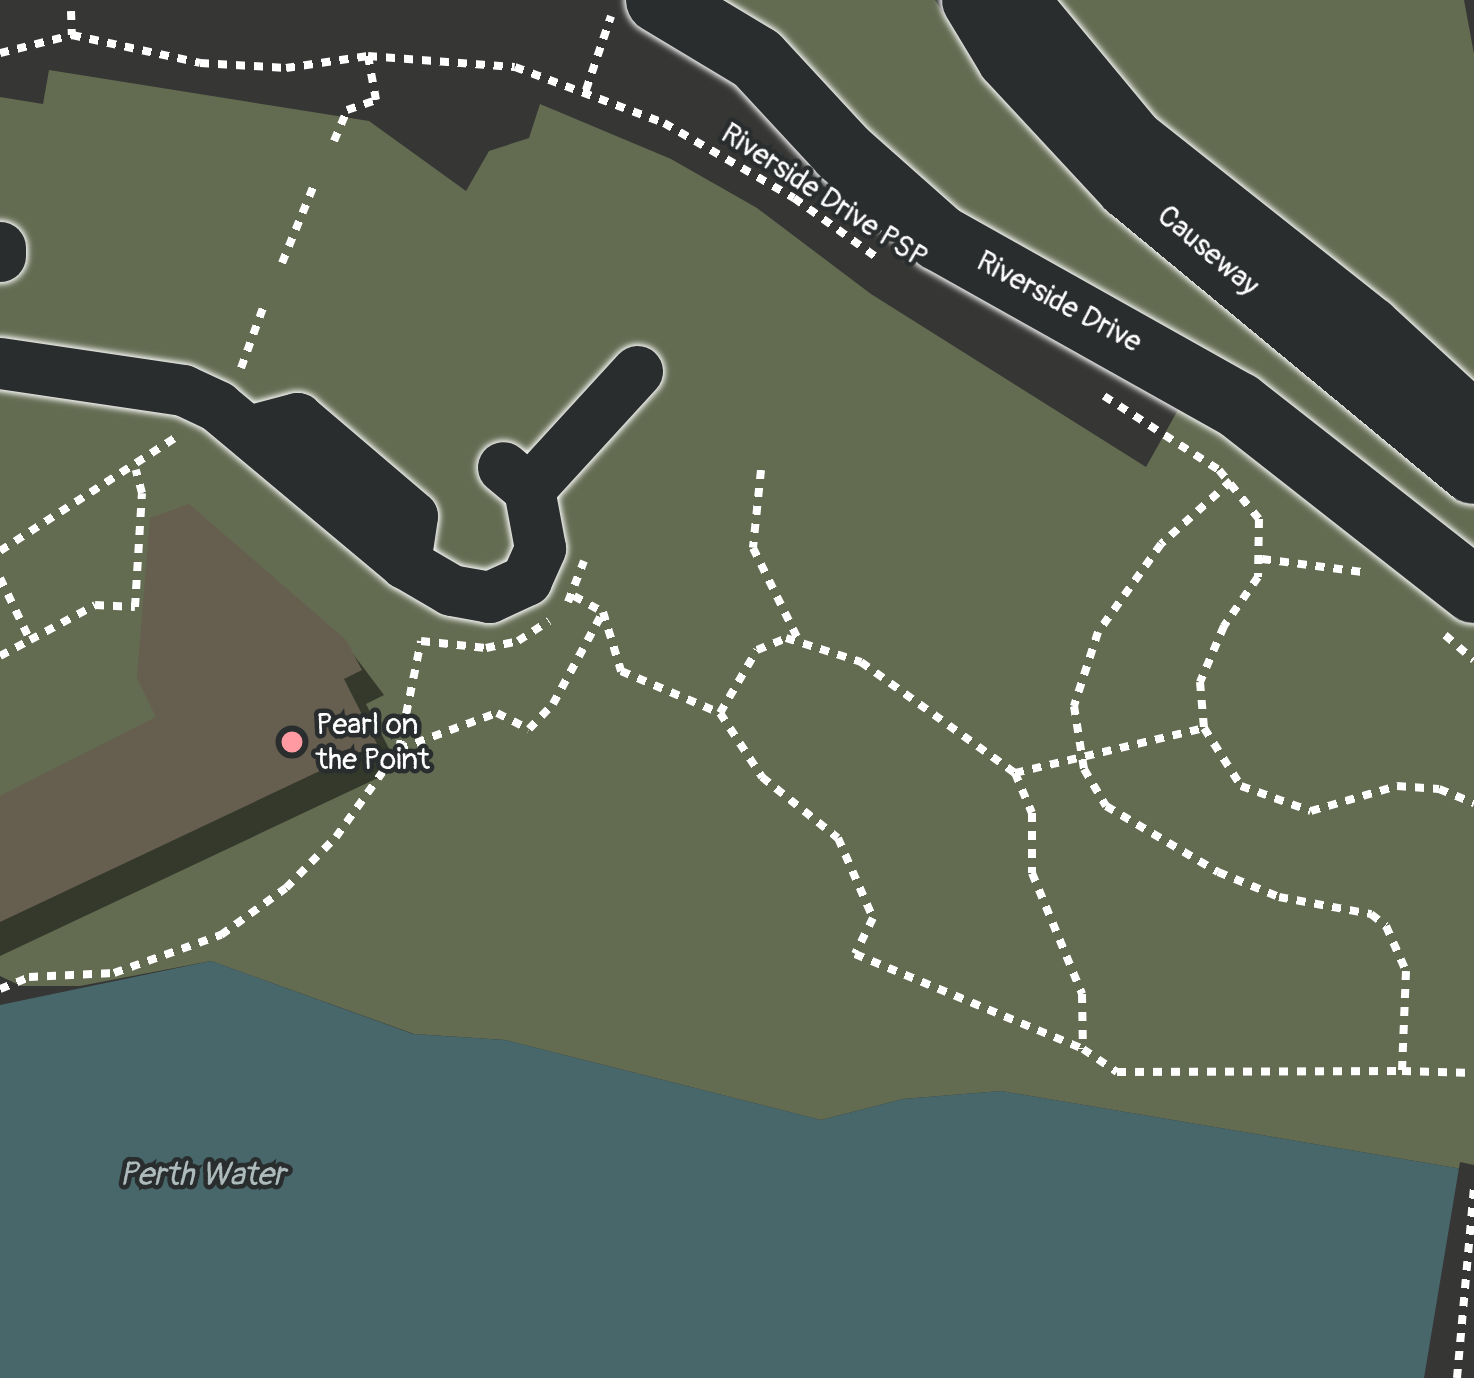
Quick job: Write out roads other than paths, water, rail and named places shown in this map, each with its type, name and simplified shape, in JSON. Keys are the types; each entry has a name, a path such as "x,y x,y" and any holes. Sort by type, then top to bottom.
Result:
{"main road":[{"name":"Causeway","path":"976,0 1010,58 1116,173 1474,471"},
{"name":"Riverside Drive","path":"636,5 758,58 843,152 940,238 1238,405 1408,531 1456,610"}],"lane":[{"path":"1024,0 1137,136 1373,323 1474,416"},
{"path":"0,363 183,390 234,418 405,563 451,590 489,597 526,580 540,548 516,478 637,371"}],"water":[{"name":"Perth Water","path":"211,961 413,1034 505,1040 821,1120 903,1099 1001,1091 1474,1171 1474,1378 0,1378 0,1005"}],"place":[{"name":"Pearl on the Point","path":"292,742"}]}
